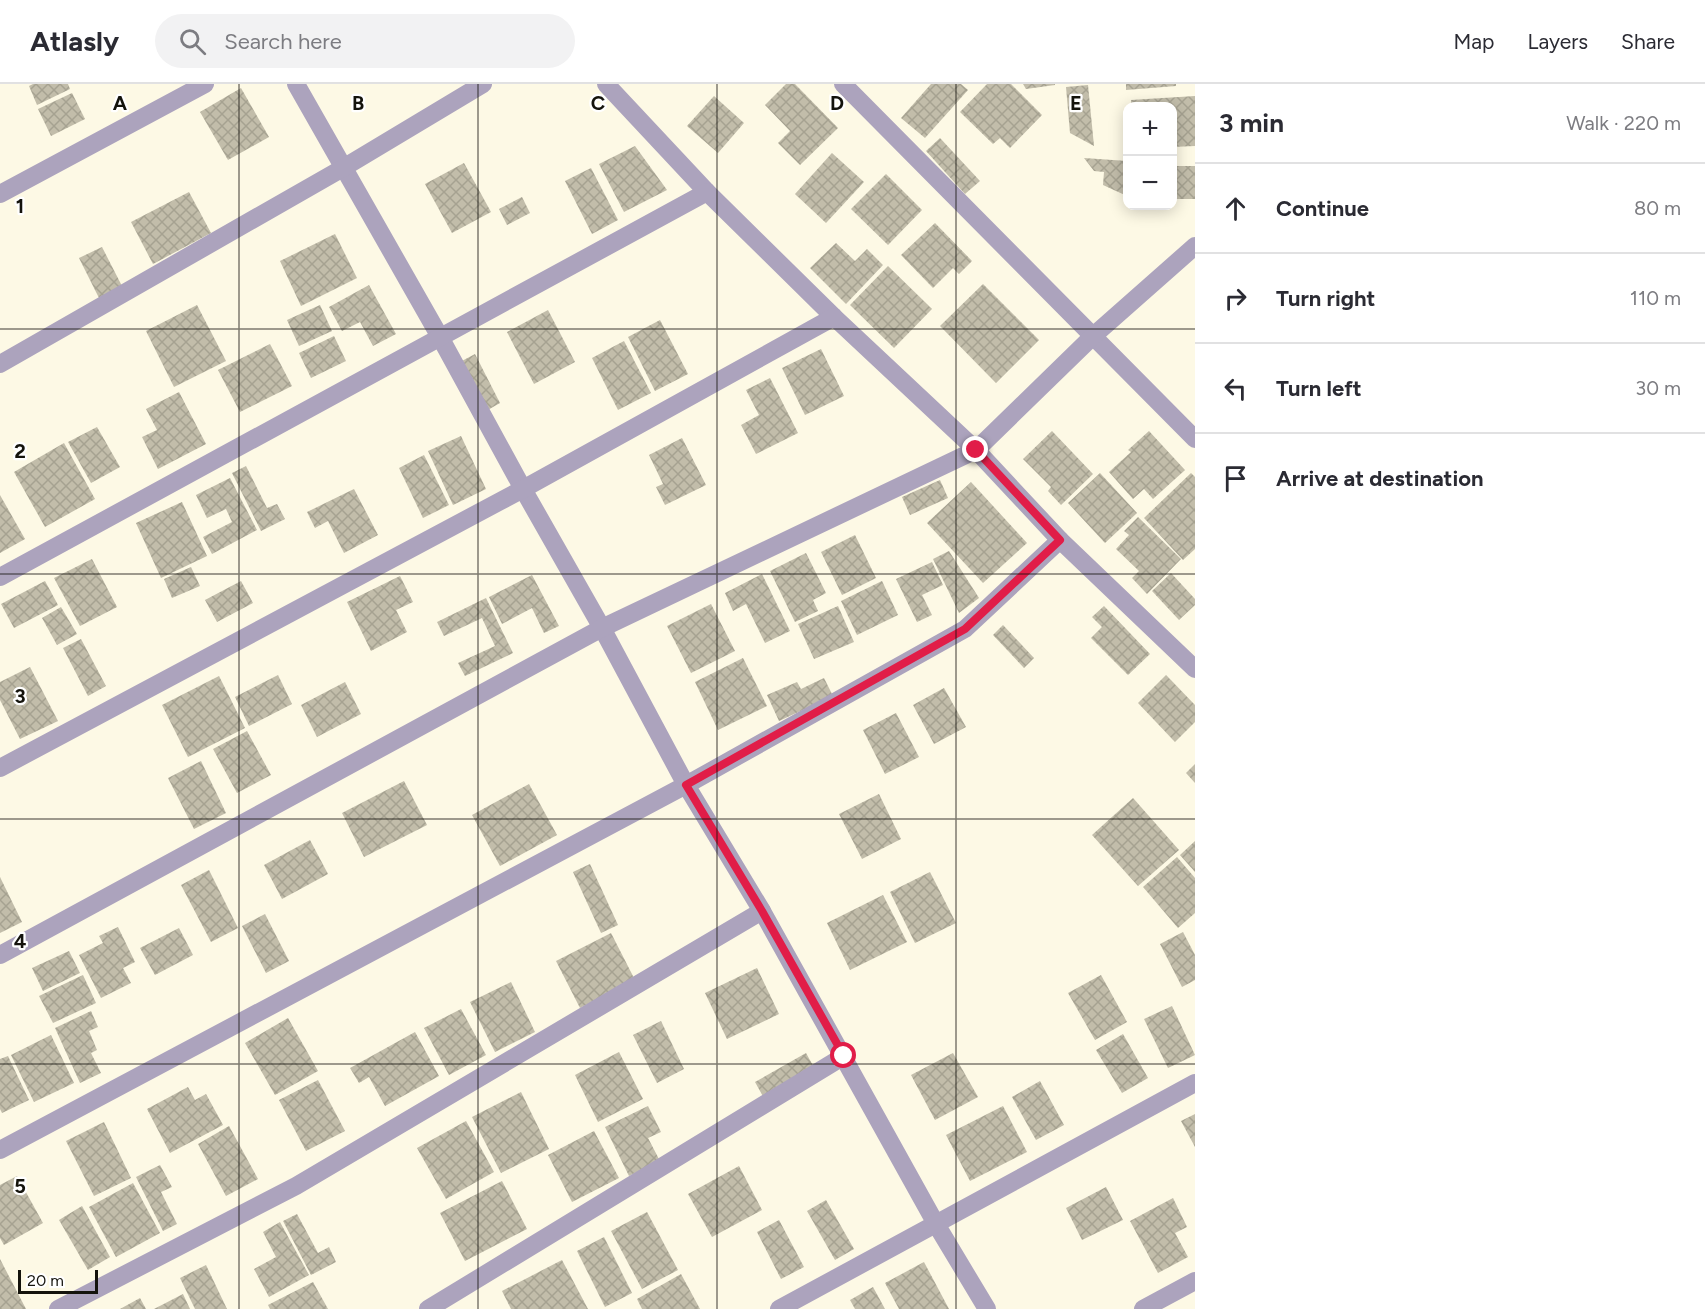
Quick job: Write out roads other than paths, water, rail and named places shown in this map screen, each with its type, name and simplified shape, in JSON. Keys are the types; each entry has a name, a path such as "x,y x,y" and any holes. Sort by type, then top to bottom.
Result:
{"street":[{"path":"0,194 205,84"},
{"path":"296,84 602,628 686,785 762,911 936,1224 987,1309"},
{"path":"0,364 343,168 483,84"},
{"path":"606,84 707,192 834,317 976,450 1060,540 1195,669"},
{"path":"843,84 1195,439"},
{"path":"0,577 707,192"},
{"path":"0,955 602,628 976,450 1092,337 1195,246"},
{"path":"0,768 523,489 834,317"},
{"path":"0,1150 686,785 965,629 1060,540"},
{"path":"58,1309 296,1186 762,911"},
{"path":"428,1309 844,1056"},
{"path":"779,1309 1195,1083"},
{"path":"1143,1309 1195,1281"}]}
